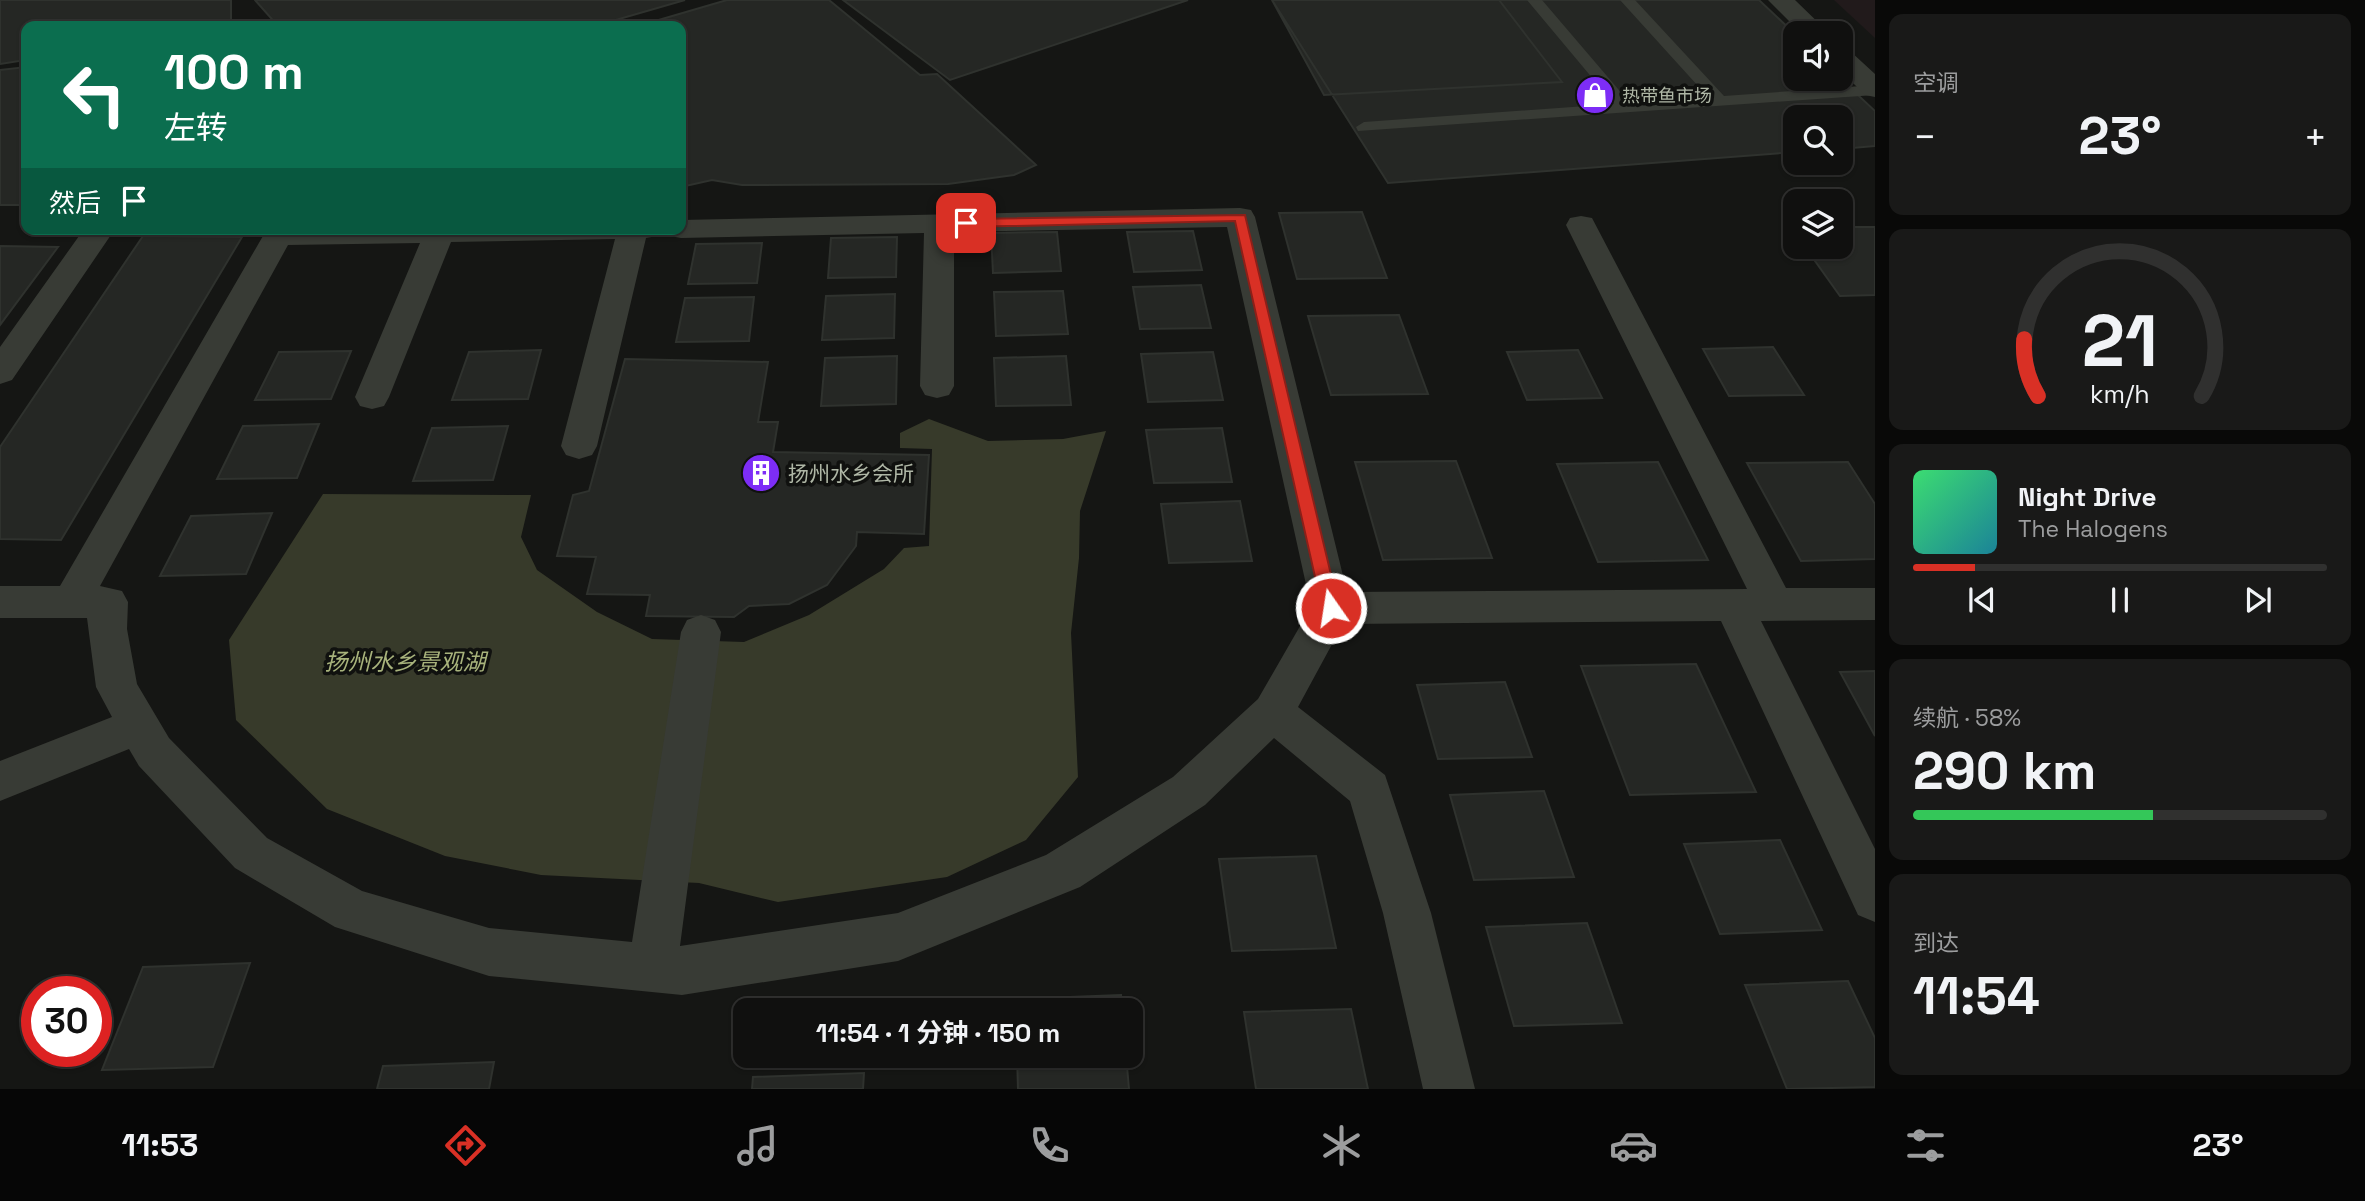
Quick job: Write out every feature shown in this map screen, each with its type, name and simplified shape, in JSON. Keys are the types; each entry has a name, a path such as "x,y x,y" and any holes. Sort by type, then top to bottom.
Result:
{"street":[{"path":"1780,0 1803,21"},
{"path":"1853,68 1875,89"},
{"path":"0,602 108,602 107,629 117,687 154,752 251,853 352,911 489,952 682,971 898,937 1063,871 1189,791 1273,712 1331,608 1240,217 686,229"},
{"path":"937,386 939,223"},
{"path":"1581,225 1754,605 1875,898"},
{"path":"0,372 96,235"},
{"path":"71,602 278,236 332,235"},
{"path":"372,397 438,235"},
{"path":"579,446 632,235"},
{"path":"1331,608 1875,604"},
{"path":"653,967 701,632"},
{"path":"1273,712 1369,789 1407,913 1449,1089"},
{"path":"0,781 139,726"}],"lane":[{"path":"1534,0 1626,108"},
{"path":"1627,0 1720,101"},
{"path":"1364,127 1875,89"}],"shaded area":[{"path":"1834,0 1875,0 1875,38"}],"water":[{"name":"扬州水乡景观湖","path":"929,419 988,441 1063,439 1106,431 1080,511 1079,558 1071,633 1078,777 1026,840 947,877 778,902 699,883 541,875 445,856 327,809 236,720 229,640 323,494 531,495 521,537 537,570 597,612 652,639 744,642 809,615 884,569 904,548 929,546 932,449 900,448 900,433"}],"building":[{"path":"0,0 231,0 231,21 21,21 21,61 0,64"},
{"path":"255,0 685,0 612,21 274,21"},
{"path":"727,0 829,0 920,75 937,74 1036,165 1014,175 948,184 742,185 712,180 686,186 686,21 655,21"},
{"path":"843,0 1188,0 950,80"},
{"path":"1272,0 1499,0 1562,82 1324,95"},
{"name":"热带鱼市场","path":"1272,0 1759,0 1783,23 1783,91 1853,90 1875,111 1875,146 1853,148 1853,105 1783,105 1783,153 1388,183"},
{"path":"21,68 21,205 0,205 0,70"},
{"path":"1362,212 1387,278 1297,279 1279,213"},
{"path":"1853,227 1875,227 1875,295 1840,296 1814,259 1853,259"},
{"path":"1193,231 1202,270 1134,272 1127,232"},
{"path":"1057,232 1061,271 993,273 991,233"},
{"path":"143,236 242,237 61,540 0,539 0,447"},
{"path":"897,237 896,277 828,278 831,238"},
{"path":"762,243 757,283 688,284 696,244"},
{"path":"0,246 58,247 0,325"},
{"path":"1201,285 1211,328 1140,329 1133,287"},
{"path":"1063,291 1068,334 996,336 994,292"},
{"path":"895,294 894,338 822,340 826,296"},
{"path":"754,297 749,341 676,342 685,298"},
{"path":"1399,315 1428,394 1331,395 1308,316"},
{"path":"1773,347 1804,395 1729,396 1703,349"},
{"path":"541,350 528,399 452,400 469,352"},
{"path":"1578,350 1602,398 1527,400 1507,352"},
{"path":"351,351 331,399 255,400 279,352"},
{"path":"1213,352 1223,400 1148,402 1141,354"},
{"path":"897,356 896,404 821,406 825,358"},
{"path":"1066,356 1071,405 996,406 994,358"},
{"name":"扬州水乡会所","path":"625,359 768,362 758,422 778,422 773,452 929,455 924,534 857,532 856,546 827,585 789,604 749,606 734,617 646,616 650,595 587,594 596,557 557,556 573,495 589,491"},
{"path":"319,424 297,478 217,479 243,426"},
{"path":"508,426 493,480 413,481 432,428"},
{"path":"1222,428 1232,482 1154,483 1146,430"},
{"path":"1456,461 1492,558 1383,560 1355,462"},
{"path":"1658,462 1708,560 1598,562 1557,464"},
{"path":"1848,462 1875,504 1875,559 1801,561 1747,463"},
{"path":"1240,501 1252,561 1169,563 1161,504"},
{"path":"272,513 246,574 160,576 191,516"},
{"path":"1696,664 1756,792 1630,795 1581,666"},
{"path":"1875,671 1875,736 1840,672"},
{"path":"1505,682 1532,757 1438,759 1417,685"},
{"path":"1544,791 1574,877 1474,880 1450,795"},
{"path":"1780,840 1822,930 1720,934 1684,844"},
{"path":"1316,856 1336,948 1232,951 1219,859"},
{"path":"1587,923 1622,1023 1514,1026 1486,927"},
{"path":"250,963 213,1067 102,1070 103,1067 112,1067 112,1045 143,967"},
{"path":"1848,981 1875,1038 1875,1087 1787,1089 1745,985"},
{"path":"1121,995 1121,998 1041,998"},
{"path":"1351,1009 1368,1089 1256,1089 1244,1012"},
{"path":"494,1062 489,1089 377,1089 383,1066"},
{"path":"1017,1068 1127,1068 1129,1089 1018,1089"},
{"path":"864,1073 863,1089 752,1089 753,1077"}],"place":[{"name":"热带鱼市场","path":"1595,95"},
{"name":"扬州水乡会所","path":"761,473"}],"route":[{"path":"966,223 1240,217 1331,608"}]}
